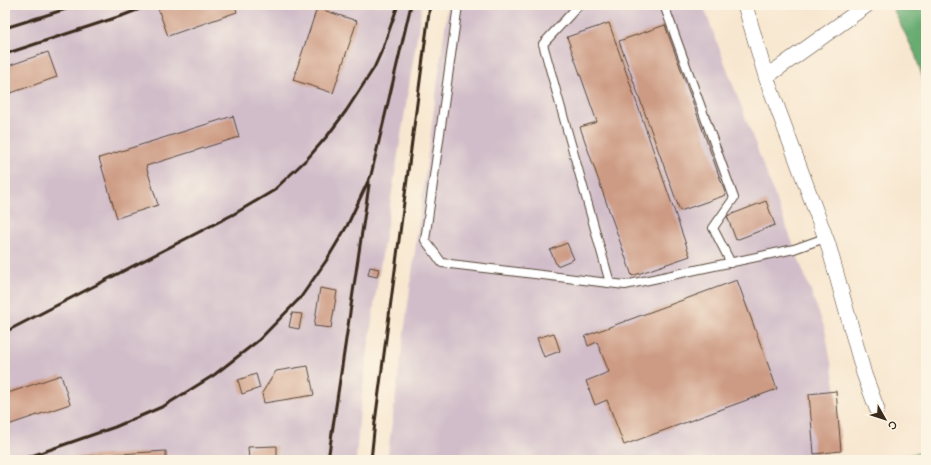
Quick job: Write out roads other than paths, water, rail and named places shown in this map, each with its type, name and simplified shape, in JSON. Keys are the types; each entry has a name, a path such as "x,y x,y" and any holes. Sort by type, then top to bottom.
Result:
{"street":[{"path":"745,5 766,76 825,238 864,374 877,409"},
{"path":"766,76 866,5"}],"lane":[{"path":"458,5 425,240 442,263 625,285 794,249 825,238"},
{"path":"664,5 734,198 713,228 731,263"},
{"path":"577,6 542,44 610,283"}],"railway":[{"path":"5,28 79,5"},
{"path":"5,54 150,5"},
{"path":"5,332 234,214 273,191 308,158 346,111 374,68 383,48 398,5"},
{"path":"20,460 115,427 164,406 214,375 259,340 301,297 326,261 347,226 371,175 411,5"},
{"path":"371,460 430,5"},
{"path":"328,460 369,185"}]}
